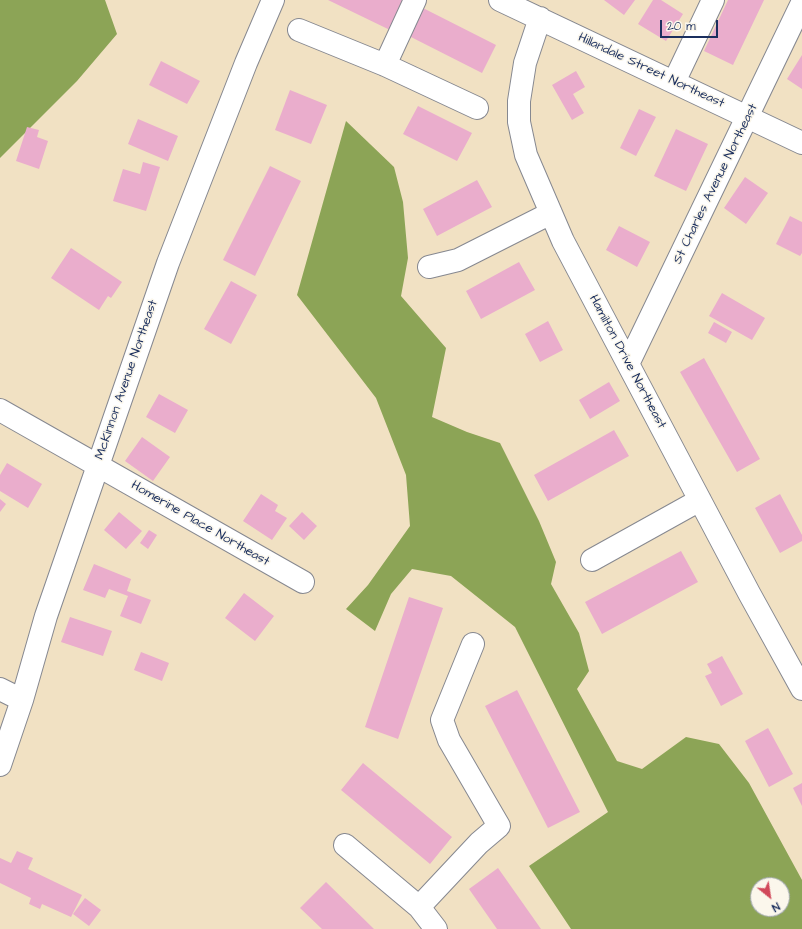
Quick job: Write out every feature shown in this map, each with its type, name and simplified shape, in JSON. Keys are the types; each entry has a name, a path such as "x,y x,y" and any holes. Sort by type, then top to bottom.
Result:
{"street":[{"name":"McKinnon Avenue Northeast","path":"0,765 22,700 46,616 168,263 246,63 273,0"},
{"path":"385,65 415,0"},
{"name":"Hillandale Street Northeast","path":"500,0 802,143"},
{"path":"674,82 713,0"},
{"name":"St Charles Avenue Northeast","path":"628,364 802,3"},
{"name":"Hamilton Drive Northeast","path":"540,18 525,63 519,101 520,122 526,155 564,241 700,500 801,684"},
{"path":"299,30 385,65 477,108"},
{"path":"428,267 458,260 551,213"},
{"name":"Homerine Place Northeast","path":"0,410 303,582"},
{"path":"592,560 700,500"},
{"path":"419,907 479,843 499,826 449,740 442,720 473,644"},
{"path":"0,689 22,700"},
{"path":"344,845 419,907 436,929"}],"green space":[{"path":"0,0 105,0 117,34 77,81 0,158"},
{"path":"346,121 394,167 403,202 408,258 401,296 446,348 432,417 467,432 500,443 539,521 556,562 551,584 579,633 589,671 577,689 617,761 642,769 686,737 719,744 749,783 802,880 802,929 571,929 529,866 608,812 515,627 451,576 412,569 391,594 375,631 346,609 368,585 410,526 406,475 376,398 297,295"}],"building":[{"path":"328,0 402,0 404,1 390,30"},
{"path":"604,0 635,0 624,15"},
{"path":"653,0 661,0 683,14 666,41 638,24"},
{"path":"728,0 764,0 733,65 704,51"},
{"path":"421,7 496,45 482,73 407,35"},
{"path":"802,55 802,89 787,79"},
{"path":"161,61 200,81 187,104 149,85"},
{"path":"576,71 585,87 573,94 584,113 572,120 552,85"},
{"path":"290,90 327,105 311,144 275,130"},
{"path":"418,106 472,133 457,161 403,134"},
{"path":"639,109 656,117 636,156 620,148"},
{"path":"138,119 178,136 168,161 128,144"},
{"path":"27,127 39,130 37,137 48,141 39,169 16,161"},
{"path":"676,129 708,144 686,191 654,176"},
{"path":"143,162 160,167 146,211 113,201 123,169 140,174"},
{"path":"270,166 301,181 255,276 223,260"},
{"path":"745,177 768,193 746,224 724,208"},
{"path":"477,180 492,207 437,236 423,209"},
{"path":"790,216 802,222 802,253 800,256 776,244"},
{"path":"619,226 650,242 637,267 606,250"},
{"path":"71,248 122,282 111,298 108,296 99,310 51,278"},
{"path":"519,262 535,290 481,319 466,291"},
{"path":"231,281 257,295 231,344 204,329"},
{"path":"722,293 765,318 752,340 709,316"},
{"path":"548,321 563,350 540,362 525,334"},
{"path":"714,322 732,332 726,343 708,333"},
{"path":"704,358 760,459 737,472 680,372"},
{"path":"609,382 620,401 590,419 579,400"},
{"path":"159,394 188,410 175,433 146,417"},
{"path":"614,430 629,456 548,501 534,475"},
{"path":"142,437 170,457 153,481 125,461"},
{"path":"7,463 42,484 28,508 0,491 0,475"},
{"path":"261,494 278,505 275,511 287,518 272,540 243,521"},
{"path":"780,494 802,535 802,541 780,553 755,508"},
{"path":"0,499 6,504 0,512"},
{"path":"119,512 142,531 126,549 104,530"},
{"path":"302,512 317,526 304,540 289,526"},
{"path":"149,530 157,535 148,549 140,543"},
{"path":"681,551 698,582 602,634 585,602"},
{"path":"94,564 131,579 127,591 151,600 141,624 120,616 128,596 109,589 105,598 83,590"},
{"path":"244,593 274,616 255,641 225,618"},
{"path":"409,597 443,608 398,739 365,727"},
{"path":"70,617 112,631 103,656 61,642"},
{"path":"141,652 169,663 162,681 134,670"},
{"path":"722,656 743,694 721,706 705,676 712,673 707,664"},
{"path":"517,690 580,812 548,828 485,706"},
{"path":"768,728 793,774 769,787 745,741"},
{"path":"363,763 452,837 430,864 341,790"},
{"path":"802,783 802,806 793,788"},
{"path":"17,851 33,858 28,869 82,895 71,917 42,904 40,909 29,904 31,898 0,883 0,858 11,863"},
{"path":"498,868 541,929 497,929 469,889"},
{"path":"326,882 374,929 322,929 300,908"},
{"path":"85,898 101,910 89,926 73,914"}]}
